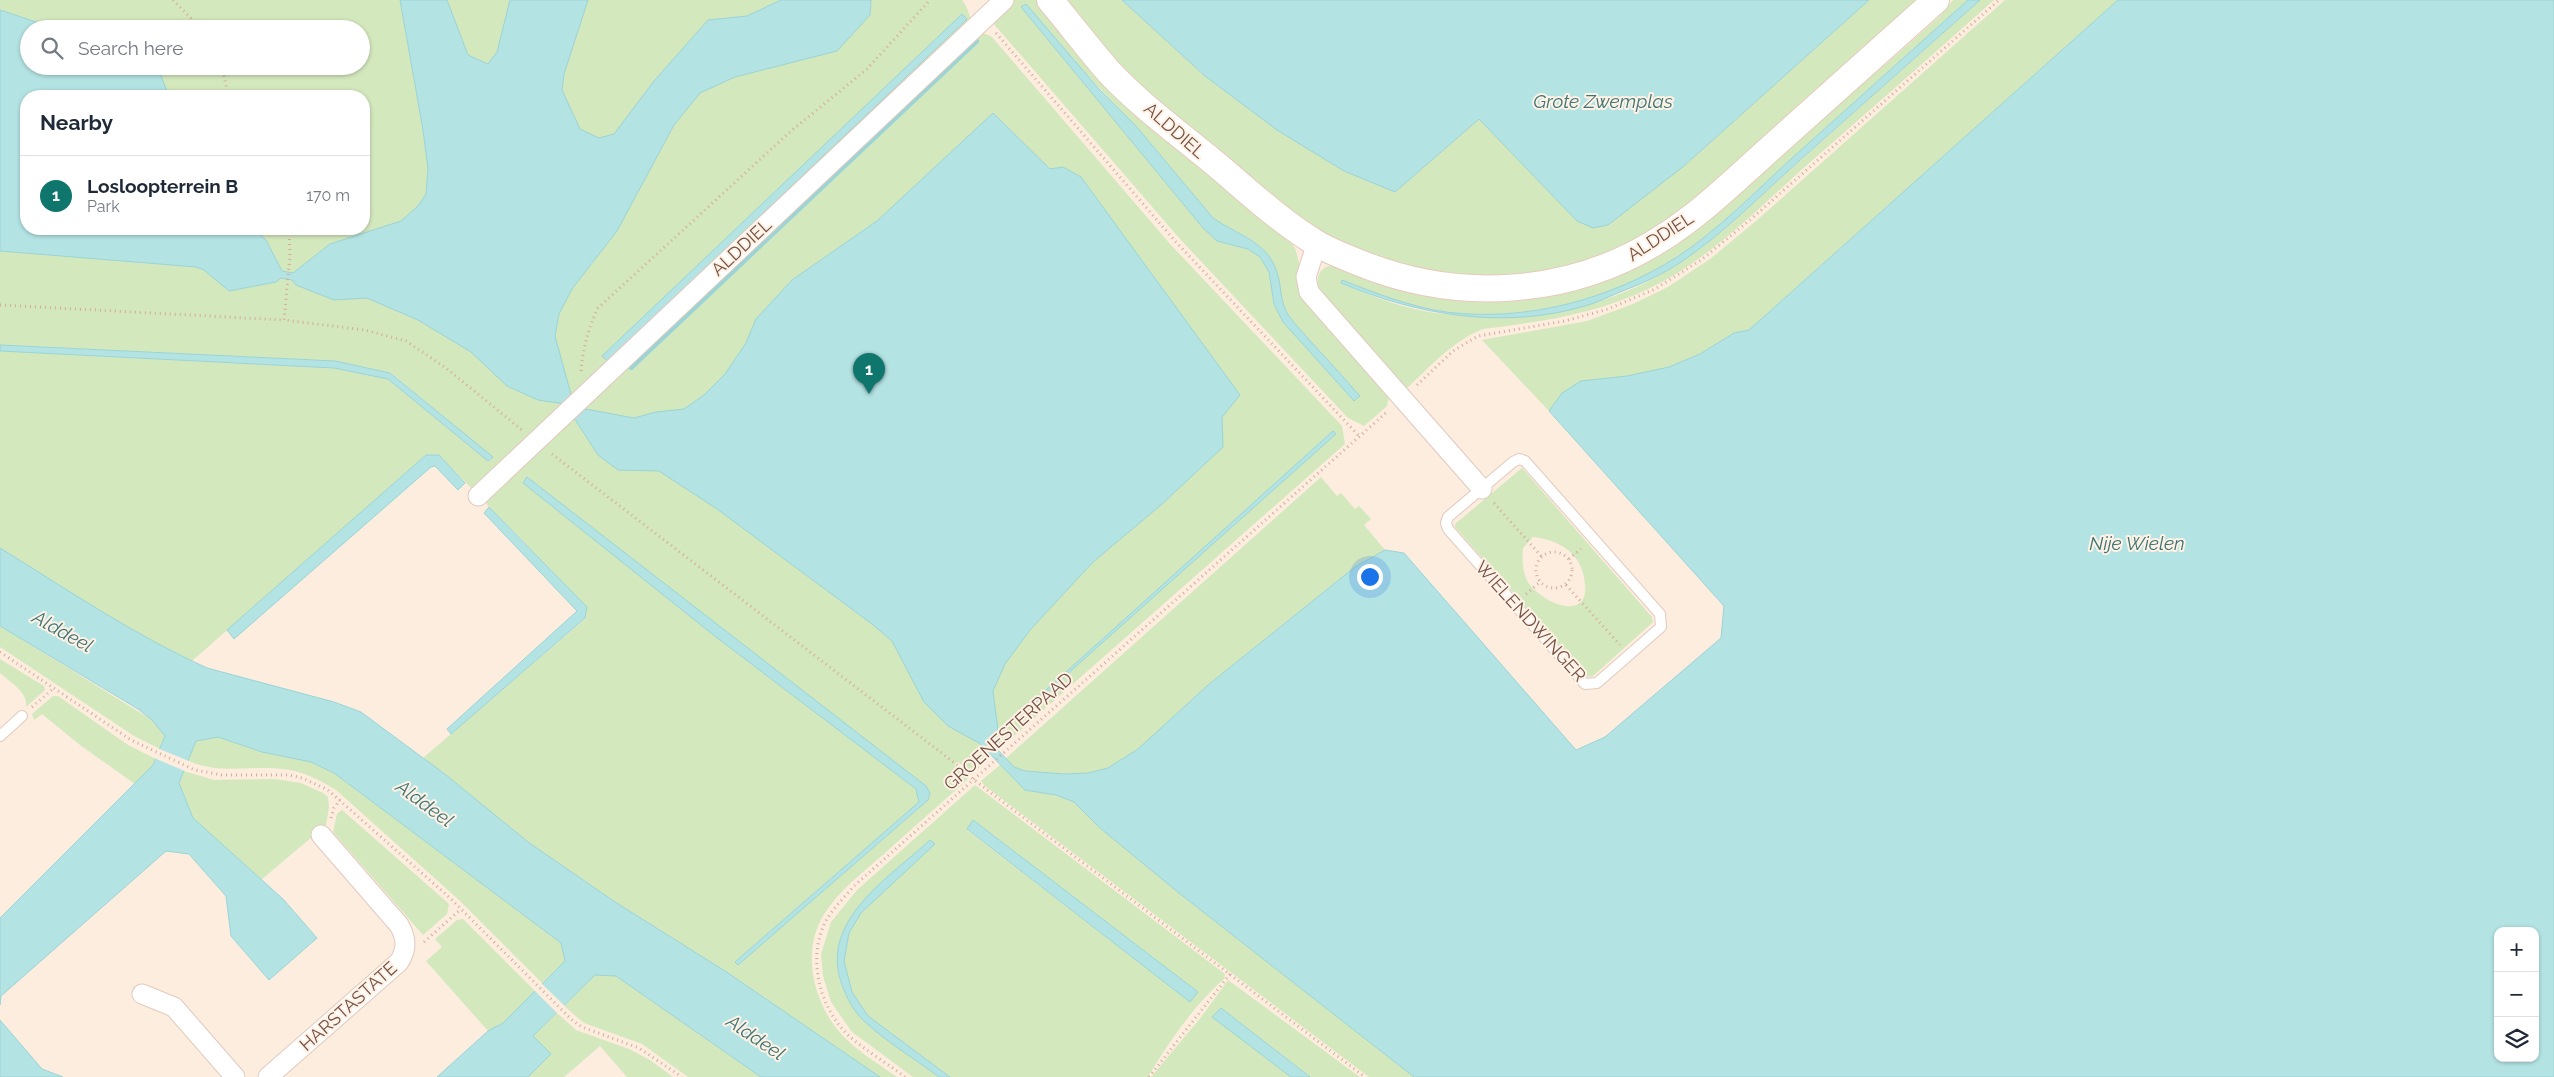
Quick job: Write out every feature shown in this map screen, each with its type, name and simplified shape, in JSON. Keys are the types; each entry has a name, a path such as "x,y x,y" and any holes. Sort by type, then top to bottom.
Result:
{"street":[{"name":"ALDDIEL","path":"478,496 1004,0"},
{"name":"ALDDIEL","path":"1050,0 1110,73 1166,123 1250,193 1317,243 1374,268 1416,281 1461,288 1528,287 1576,278 1621,261 1660,240 1696,214 1936,0"},
{"path":"1317,243 1306,277 1309,292 1482,489"},
{"name":"HARSTASTATE","path":"268,1077 399,962 404,954 406,944 399,926 321,835"},
{"path":"142,994 174,1007 235,1077"}],"lane":[{"name":"WIELENDWINGER","path":"1519,459 1525,461 1660,614 1661,626 1597,683 1585,684 1448,529 1446,523 1448,517 1482,489 1513,462 1519,459"},
{"path":"0,736 22,716"}],"path":[{"path":"173,0 193,20"},
{"path":"576,403 584,346 589,325 598,308 790,131 867,69 930,0"},
{"name":"GROENESTERPAAD","path":"905,1077 849,1035 834,1016 818,977 816,954 826,920 854,886 1358,436 1175,241 984,18"},
{"path":"223,75 227,90"},
{"path":"284,320 289,271 289,235"},
{"path":"0,305 284,320 365,330 406,341 446,368 535,441 956,764 974,780 1365,1077"},
{"path":"1482,489 1542,557"},
{"path":"1552,552 1563,554 1568,558 1572,574 1566,584 1555,589 1549,588 1540,582 1536,568 1542,557 1552,552"},
{"path":"1566,584 1628,655"},
{"path":"0,652 149,750 195,770 222,775 276,774 302,778 316,783 348,806 461,909 567,1016 582,1027 639,1048 682,1077"},
{"path":"22,716 54,688"},
{"path":"406,944 420,945 461,909"},
{"path":"1149,1077 1230,974"}],"green space":[{"path":"0,0 962,0 976,29 992,37 1171,245 1342,426 1345,444 998,750 1000,745 998,727 979,743 992,755 972,774 958,762 954,765 968,778 966,781 851,883 829,907 816,931 812,964 814,980 819,996 834,1026 864,1054 897,1077 880,1077 725,971 615,902 528,842 423,758 585,619 587,607 439,455 426,455 192,661 129,629 0,548 0,351 334,368 388,379 492,457 391,373 335,361 0,345","holes":["1333,432 1335,434 1036,702 1035,700","716,637 930,793 928,800 738,965 735,962 919,802 916,789"]},
{"path":"1012,0 1037,0 1102,79 1225,189 1286,237 1295,248 1299,262 1302,294 1309,306 1389,396 1387,406 1364,426 1348,418 1180,239 992,21","holes":["1021,7 1136,126 1213,218 1261,247 1268,255 1274,264 1278,276 1286,311 1294,323 1360,396 1354,401 1274,304 1269,272 1260,257 1248,249 1217,241 1203,228"]},
{"path":"1062,0 1122,0 1205,76 1277,129 1344,171 1479,118 1577,221 1684,166 1869,0 1923,0 1661,232 1549,276 1432,276 1349,249 1303,221 1172,117 1118,66"},
{"path":"1953,0 1968,0 1722,223 1677,257 1623,285 1595,296 1536,310 1476,314 1433,310 1393,299 1342,280 1341,283 1405,307 1445,314 1476,316 1538,314 1597,302 1626,292 1654,278 1697,251 1980,0 1994,0 1727,237 1689,265 1648,289 1608,305 1568,316 1483,329 1461,340 1405,390 1320,291 1319,275 1327,266 1332,265 1390,282 1620,271 1887,63 1941,15"},
{"path":"2005,0 2118,0 1749,330 1734,333 1700,354 1669,367 1562,393 1549,411 1482,340 1587,321 1633,304 1668,287 1710,259 1756,221"},
{"path":"1522,468 1652,617 1653,622 1592,677 1586,676 1455,527 1455,524","holes":["1533,537 1543,539 1569,551 1580,565 1585,586 1581,602 1568,606 1552,602 1528,582 1523,565 1523,548"]},
{"path":"1321,477 1337,496 1341,493 1355,509 1359,506 1371,519 1364,525 1385,550 1355,567 1208,685 1138,749 1108,768 1088,773 1064,774 1025,771 1014,767 1005,759"},
{"path":"0,626 152,720 165,736 160,749 134,736 0,647"},
{"path":"0,659 44,686 45,690 26,707 25,697 22,692 0,673"},
{"path":"53,696 58,696 128,745 156,759 153,765 135,784 80,745 42,714 34,720 32,714"},
{"path":"218,737 262,752 311,762 334,773 561,943 565,961 542,983 459,900 336,790 321,782 295,771 268,768 216,768 188,761 196,740"},
{"path":"1001,764 1025,790 1056,795 1074,802 1100,828 1179,893 1414,1077 1369,1077 985,786 981,781"},
{"path":"184,771 214,780 275,779 301,783 328,797 329,807 326,825 261,880 193,819 179,783"},
{"path":"975,785 1225,974 1224,979 1203,1000 1183,1025 1148,1077 950,1077 868,1016 852,992 845,971 843,955 854,922 870,903 934,845 930,840 867,898 851,919 840,941 837,965 844,991 863,1019 872,1028 939,1077 913,1077 852,1032 831,1002 823,976 821,954 831,922 857,890","holes":["973,820 1198,992 1190,1002 967,830"]},
{"path":"342,810 449,904 447,914 423,935 333,832 337,814"},
{"path":"463,919 535,991 503,1023 488,1031 426,961 442,947 435,939 457,920"},
{"path":"595,975 616,976 761,1077 688,1077 642,1044 584,1023 564,1006"},
{"path":"1228,980 1360,1077 1310,1077 1221,1008 1213,1017 1291,1077 1151,1077 1202,1016"},
{"path":"557,1013 576,1030 629,1049 650,1060 673,1077 627,1077 600,1046 564,1077 528,1077 551,1054 533,1036"}],"water":[{"name":"Nije Wielen","path":"400,0 447,0 468,55 488,64 497,52 510,0 588,0 564,74 562,90 580,129 599,138 614,134 654,81 708,20 747,16 781,0 871,0 870,15 837,51 735,77 700,93 674,125 617,231 572,289 559,314 555,336 572,398 580,408 634,418 656,412 684,409 704,395 725,374 746,343 756,319 792,280 877,221 993,113 1050,169 1063,167 1081,177 1240,395 1222,417 1223,447 1161,505 1093,562 1030,630 1005,664 993,691 1000,746 998,750 1014,767 1025,771 1064,774 1088,773 1108,768 1138,749 1208,685 1355,567 1385,550 1404,553 1576,750 1605,737 1721,638 1724,606 1549,411 1562,393 1581,381 1627,376 1669,367 1700,354 1734,333 1749,330 2118,0 2554,0 2554,1077 1414,1077 1179,893 1100,828 1074,802 1056,795 1025,790 979,743 948,726 924,702 892,641 872,624 717,509 659,471 618,470 598,455 565,404 538,400 507,386 471,352 418,320 367,298 334,300 296,285 292,280 281,278 276,282 229,291 204,270 196,267 0,251 0,10 30,20 20,20 20,75 161,75 167,90 20,90 20,235 261,235 266,240 282,271 293,273 330,244 358,235 370,235 370,231 401,221 418,206 426,194 428,169 423,130"},
{"name":"Grote Zwemplas","path":"1122,0 1869,0 1684,166 1608,225 1593,228 1577,221 1479,119 1395,192 1344,171 1277,130 1205,76"},
{"path":"1968,0 1980,0 1727,227 1681,262 1644,282 1589,305 1554,313 1492,318 1430,311 1370,294 1341,283 1342,280 1380,295 1420,307 1446,312 1476,314 1506,314 1536,310 1595,296 1623,285 1677,257 1706,236"},
{"path":"1026,4 1098,88 1136,126 1213,218 1261,247 1268,255 1274,264 1283,301 1289,316 1360,396 1354,401 1283,322 1274,304 1269,272 1260,257 1248,249 1217,241 1203,228 1021,7"},
{"path":"962,14 967,19 608,361 602,356"},
{"path":"0,345 335,361 390,373 493,457 488,461 388,379 334,368 0,351"},
{"path":"1333,431 1336,434 1036,702 1035,700"},
{"path":"426,455 439,455 465,483 458,490 435,466 431,467 234,639 227,630"},
{"path":"527,477 926,786 930,793 928,800 738,965 735,962 919,802 916,789 716,637 523,483"},
{"path":"489,507 587,607 585,618 451,734 447,729 577,611 484,513"},
{"name":"Alddeel","path":"0,548 127,627 207,668 334,702 361,712 446,775 528,842 615,902 725,971 880,1077 761,1077 616,976 595,975 533,1036 551,1054 528,1077 437,1077 488,1031 503,1023 565,961 561,943 334,773 311,762 262,752 218,737 196,741 179,783 193,818 283,899 317,938 269,980 231,936 226,896 189,854 166,851 1,996 0,1005 0,918 153,765 165,736 152,720 138,709 0,626"},
{"path":"973,820 1198,992 1190,1002 967,829"},
{"path":"930,840 935,844 861,913 849,933 844,961 852,992 868,1016 950,1077 939,1077 890,1043 863,1020 853,1008 846,995 837,962 840,941 849,921 862,902 878,885"},
{"path":"1221,1008 1310,1077 1291,1077 1212,1017"},
{"path":"0,1020 42,1069 63,1077 0,1077"}],"pier":[{"path":"157,748 191,762 187,772 154,758"},
{"path":"540,982 566,1007 559,1015 533,989"}],"waterway":[{"path":"631,367 976,41"}],"place":[{"name":"Losloopterrein B","path":"869,394"}]}
